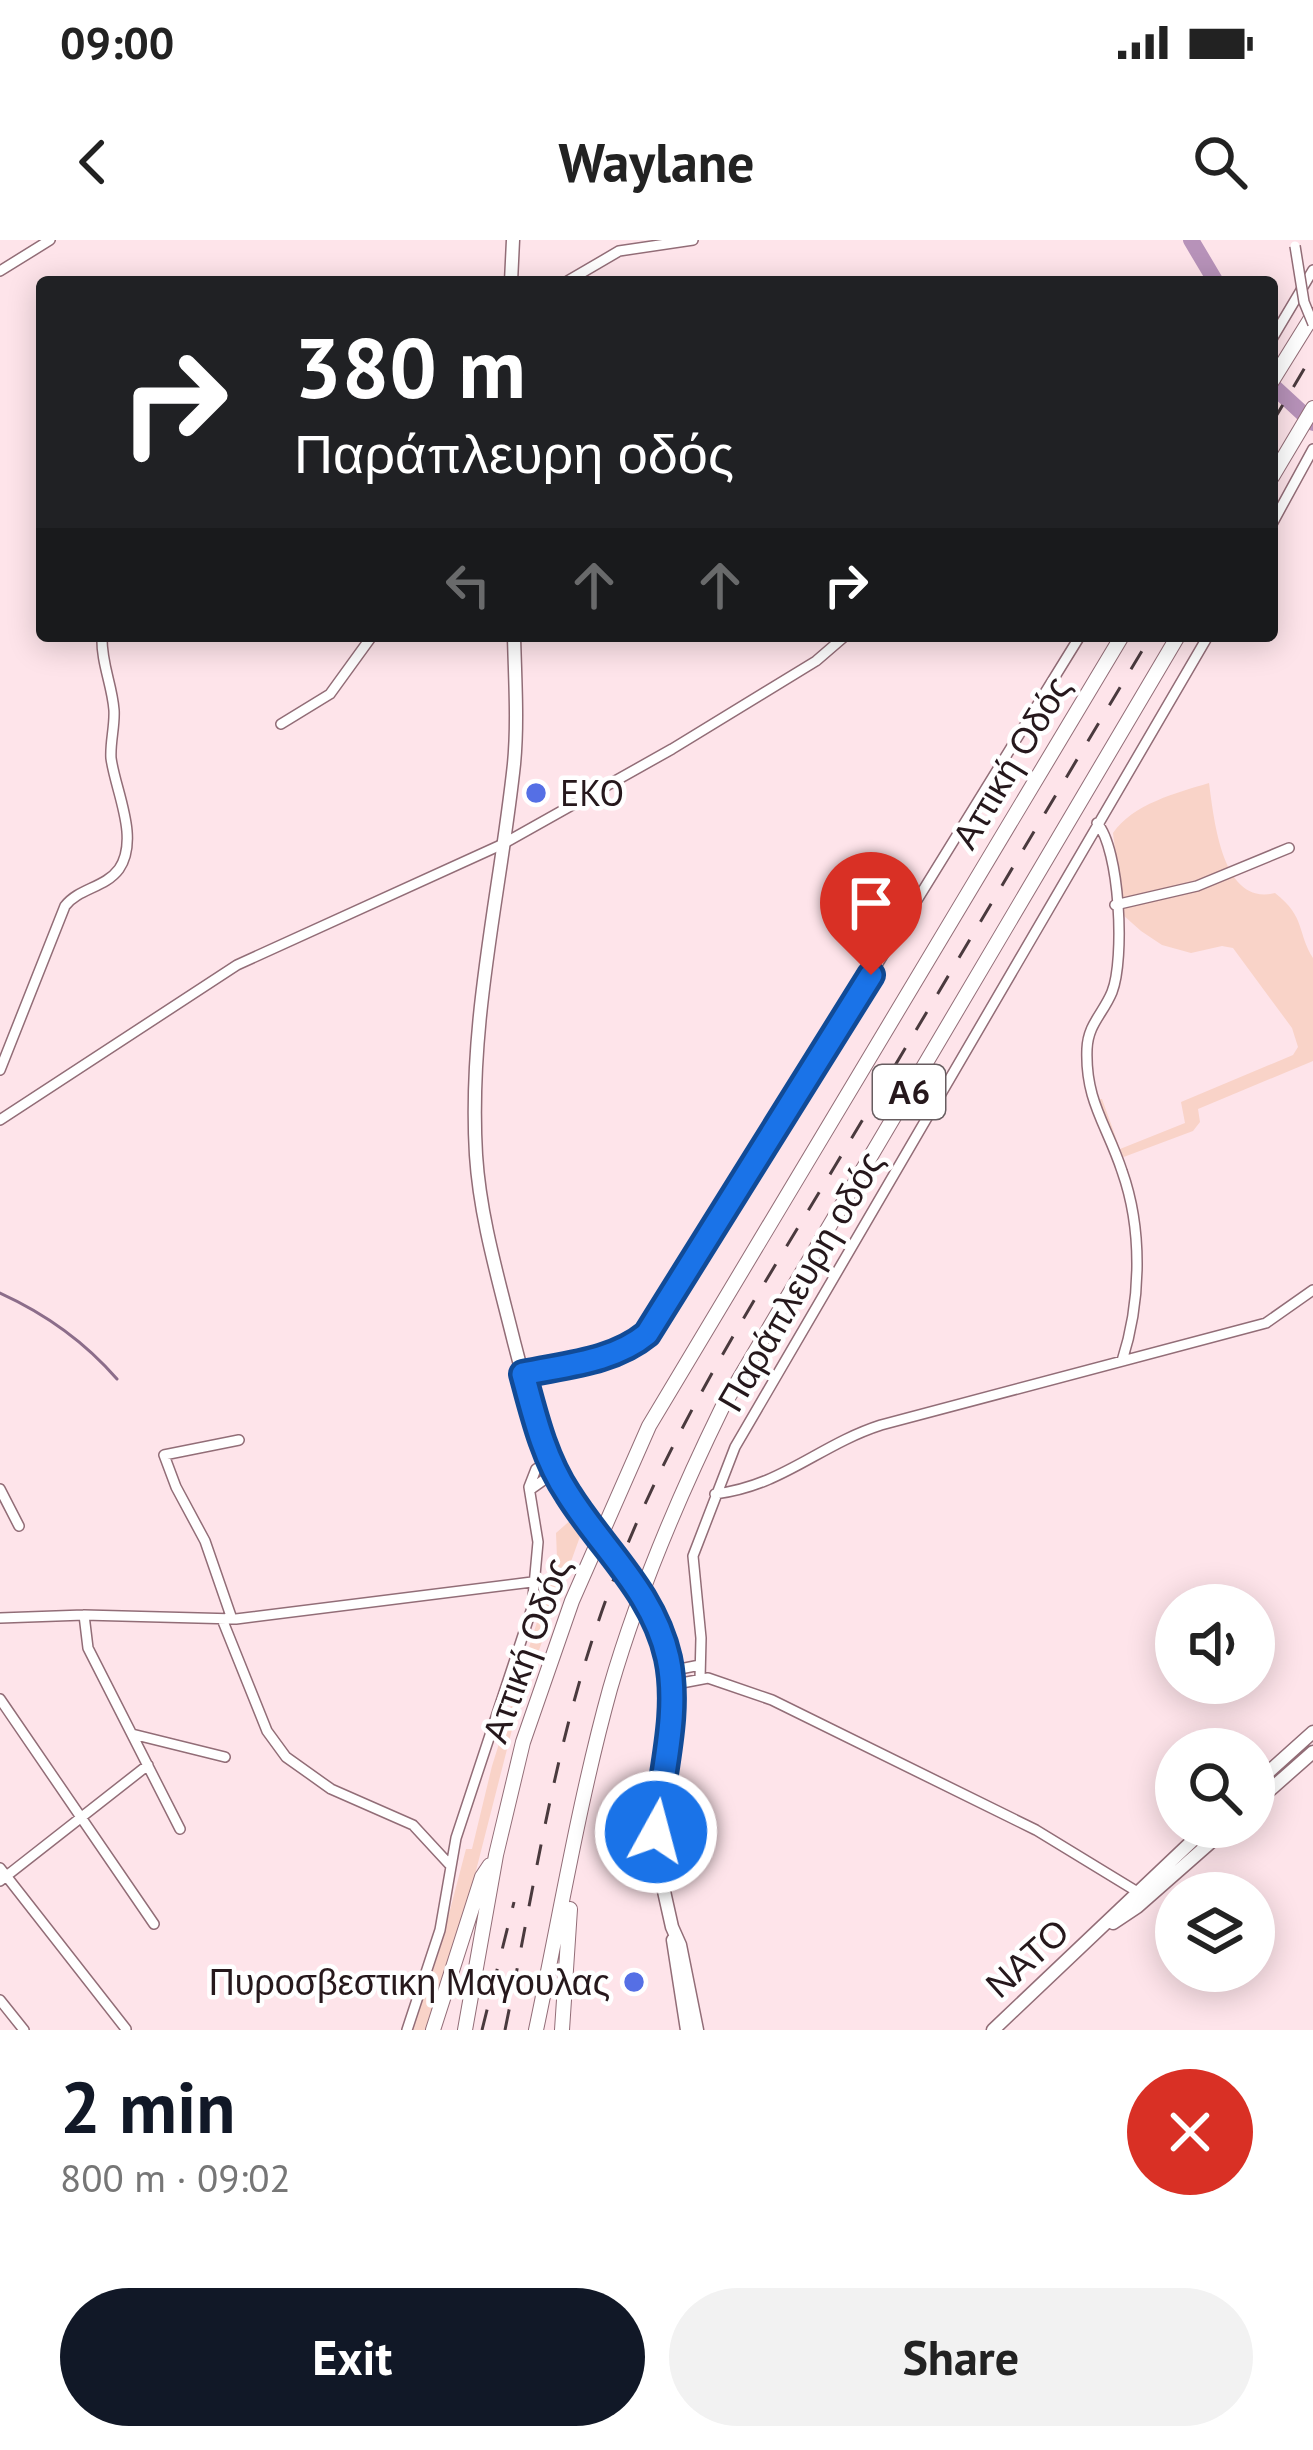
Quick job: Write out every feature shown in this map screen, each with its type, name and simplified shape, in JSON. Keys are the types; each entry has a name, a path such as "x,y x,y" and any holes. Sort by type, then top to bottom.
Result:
{"highway":[{"path":"1278,371 1313,315"},
{"path":"1278,467 1313,408"},
{"name":"Αττική Οδός","path":"465,2030 496,1855 523,1742 565,1621 649,1426 1118,642"},
{"name":"Α6","path":"536,2030 582,1812 628,1630 655,1556 722,1408 1174,642"},
{"path":"562,2030 568,1925 582,1812"},
{"path":"434,2030 482,1877 496,1855"}],"main road":[{"path":"512,276 514,240"},
{"path":"514,642 514,758 480,994 476,1156 490,1244 523,1374 553,1466 574,1504 638,1588 664,1642 670,1678 655,1851 687,2030"},
{"path":"1275,1766 1313,1732"},
{"path":"1275,1785 1313,1752"},
{"name":"ΝΑΤΟ","path":"993,2030 1184,1848"},
{"name":"ΝΑΤΟ","path":"1102,1930 1137,1907 1204,1848"},
{"path":"672,1927 697,2030"}],"street":[{"path":"0,271 50,240"},
{"path":"576,276 620,251 693,240"},
{"path":"1295,243 1304,302 1313,324"},
{"path":"1278,328 1313,270"},
{"path":"1278,513 1313,449"},
{"path":"0,1070 65,906 112,876 125,856 124,821 111,757 114,710 101,662 102,642"},
{"path":"281,724 330,694 367,642"},
{"path":"0,1120 237,965 503,844 672,749 816,661 838,642"},
{"path":"523,1374 621,1352 647,1334 1076,642"},
{"name":"Παράπλευρη οδός","path":"700,1679 700,1625 692,1568 695,1544 736,1447 1204,642"},
{"path":"1097,823 1114,858 1119,963 1112,992 1090,1025 1087,1047 1090,1100 1123,1173 1135,1234 1135,1305 1122,1361"},
{"path":"1115,904 1197,886 1288,848"},
{"path":"715,1494 747,1491 778,1478 855,1433 1266,1323 1313,1290"},
{"path":"239,1440 164,1456 206,1541 227,1619 267,1731 286,1757 331,1789 413,1825 449,1864"},
{"path":"407,2030 440,1930 449,1864 532,1608 538,1542 528,1494 553,1466"},
{"path":"0,1489 19,1526"},
{"path":"0,1618 227,1619 532,1582"},
{"path":"84,1615 88,1648 180,1829"},
{"path":"670,1678 700,1665"},
{"path":"670,1678 734,1686 805,1715 1036,1829 1136,1891"},
{"path":"0,1699 154,1924"},
{"path":"132,1734 225,1756"},
{"path":"126,2029 3,1875 148,1765"},
{"path":"2,2007 24,2030"}],"shaded area":[{"path":"1209,783 1218,837 1232,874 1243,887 1257,894 1275,893 1285,902 1313,958 1313,1061 1198,1109 1200,1122 1193,1131 1121,1158 1097,1099 1102,1099 1120,1149 1185,1123 1181,1102 1293,1055 1298,1047 1292,1028 1233,948 1191,953 1162,945 1123,915 1113,833 1143,807"},
{"path":"573,1518 582,1531 516,1714 469,1898 426,2030 411,2030 439,1952 466,1849 472,1849 492,1766 557,1558 556,1533"}],"waterway":[{"path":"1191,240 1212,276"},
{"path":"1278,391 1313,423"},
{"path":"0,1293 63,1330 117,1379"}],"railway":[{"path":"1278,413 1313,354"},
{"path":"505,2030 577,1691 635,1526 686,1420 744,1317 1147,642"},
{"path":"482,2030 514,1902"}],"place":[{"name":"EKO","path":"536,793"},
{"name":"Πυροσβεστικη Μαγουλας","path":"634,1982"}],"route":[{"path":"656,1832 671,1702 664,1642 627,1570 574,1504 555,1472 523,1374 621,1352 647,1334 871,975"}]}
